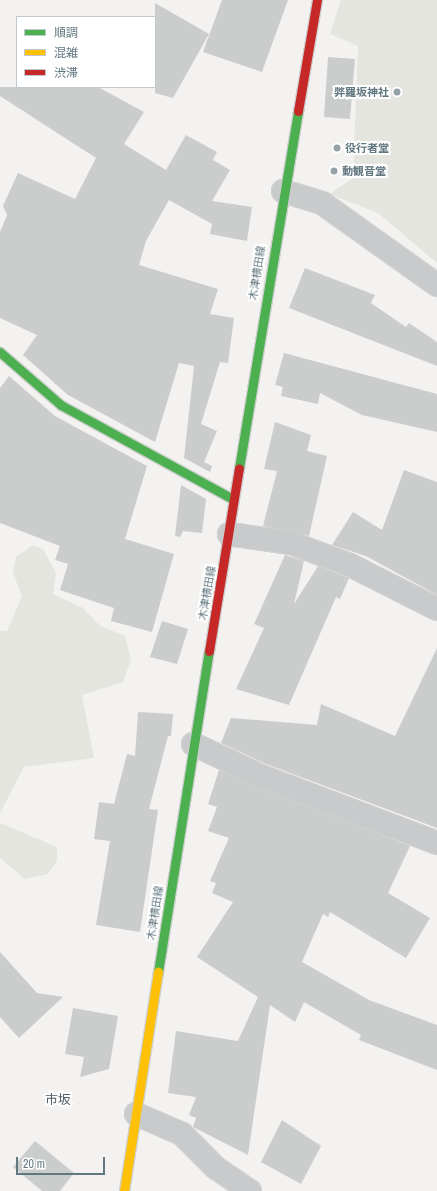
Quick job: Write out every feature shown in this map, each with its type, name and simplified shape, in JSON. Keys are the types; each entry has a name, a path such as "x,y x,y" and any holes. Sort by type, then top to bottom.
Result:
{"main road":[{"name":"木津横田線","path":"124,1191 193,744 229,534 233,499 283,191 317,0"},
{"path":"0,352 61,405 233,499"}],"street":[{"path":"283,191 322,203 437,284"},
{"path":"229,534 291,543 350,565 437,609"},
{"path":"193,744 261,776 437,843"},
{"path":"136,1114 182,1134 216,1168 250,1191"}],"shaded area":[{"name":"弊羅坂神社","path":"341,0 437,0 437,263 378,213 330,194 353,178 358,46 330,34"},
{"path":"33,545 43,549 56,573 53,594 83,608 99,625 125,636 131,660 123,682 82,695 94,758 24,767 0,813 0,631 7,631 22,596 13,573 16,557"},
{"path":"0,823 57,847 57,861 48,874 25,879 0,858"}],"building":[{"path":"222,0 288,0 262,72 203,52"},
{"path":"155,3 209,34 173,98 155,93"},
{"path":"328,57 355,59 350,119 324,117"},
{"path":"0,87 100,88 144,112 124,144 166,170 186,135 217,152 213,160 230,170 212,201 252,207 247,241 210,234 212,224 169,200 146,241 139,265 218,289 210,314 234,318 228,363 220,362 201,424 217,431 204,462 212,466 210,472 184,458 194,366 179,363 155,442 68,395 23,355 37,335 0,318 0,232 7,215 3,206 18,173 75,199 96,158 0,96"},
{"path":"305,268 375,295 371,303 406,327 409,323 437,342 437,366 289,308"},
{"path":"284,353 437,394 437,432 362,415 320,393 318,404 281,396 283,387 275,385"},
{"path":"9,376 55,416 147,466 125,539 174,554 152,632 111,621 114,608 60,590 68,564 55,560 60,546 0,523 0,388"},
{"path":"275,422 311,435 307,451 327,456 309,536 263,526 277,471 264,469"},
{"path":"404,470 437,482 437,595 366,556 332,545 353,512 382,530"},
{"path":"181,485 206,499 202,533 183,531 180,537 175,536"},
{"path":"285,555 304,561 294,604 318,566 349,578 340,599 336,597 289,705 236,689 264,628 254,624"},
{"path":"162,621 188,629 177,664 150,657"},
{"path":"437,648 437,828 266,764 221,743 231,718 317,725 321,704 395,736"},
{"path":"138,712 173,714 171,736 168,736 149,809 158,810 140,932 96,925 110,841 94,839 99,802 114,804 127,754 135,756"},
{"path":"219,770 410,846 388,893 430,918 406,958 330,912 328,917 323,914 302,962 369,1000 437,1025 437,1070 359,1040 361,1035 304,1002 295,1022 270,1005 248,1155 193,1127 196,1118 189,1115 196,1097 168,1093 176,1031 238,1041 258,997 197,957 233,902 212,893 216,883 210,881 229,838 208,831 217,807 208,804"},
{"path":"0,952 37,993 63,997 19,1038 0,1017"},
{"path":"73,1008 118,1016 109,1069 80,1077 84,1057 65,1054"},
{"path":"282,1120 321,1146 301,1184 261,1162"},
{"path":"35,1141 74,1173 60,1191 42,1191 13,1167"}],"traffic: fast":[{"path":"239,468 298,111"},
{"path":"0,352 61,405 233,499"},
{"path":"158,972 209,651"}],"traffic: slow":[{"path":"124,1191 158,972"}],"traffic: jam":[{"path":"298,111 317,0"},
{"path":"209,651 239,468"}],"place":[{"name":"弊羅坂神社","path":"397,92"},
{"name":"役行者堂","path":"337,148"},
{"name":"動観音堂","path":"334,171"}],"district":[{"name":"市坂","path":"58,1100"}]}
